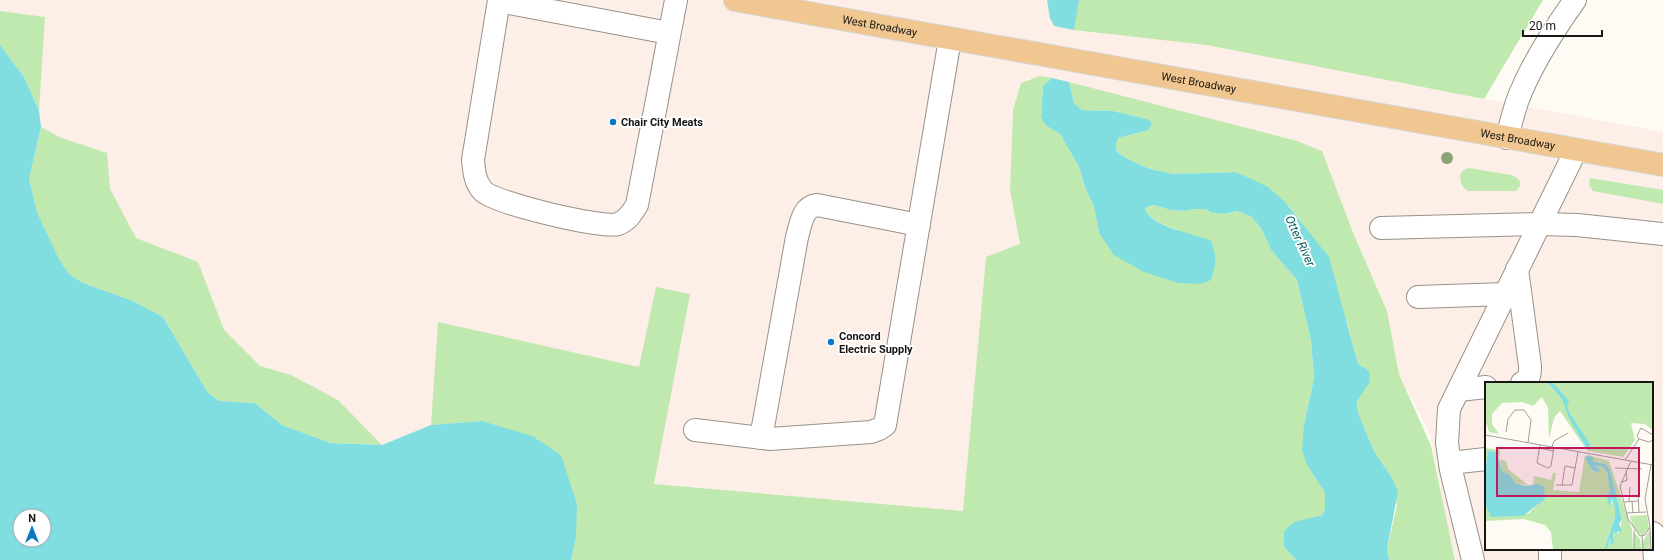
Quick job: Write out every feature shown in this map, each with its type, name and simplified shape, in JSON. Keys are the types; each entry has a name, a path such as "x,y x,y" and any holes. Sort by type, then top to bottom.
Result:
{"main road":[{"name":"West Broadway","path":"734,0 1663,165"}],"lane":[{"path":"668,33 499,1 473,160 474,176 483,192 516,206 603,225 618,224 630,217 637,205 668,33 676,0"},
{"path":"1507,138 1518,101 1529,75 1548,41 1575,0"},
{"path":"695,430 780,440 871,432 885,425 950,39"},
{"path":"1473,560 1450,463 1447,442 1450,409 1576,150"},
{"path":"761,438 797,237 802,219 807,209 811,206 817,205 919,225"},
{"path":"1381,228 1539,224 1577,225 1663,234"},
{"path":"1517,269 1530,376 1524,382"},
{"path":"1418,297 1505,294"},
{"path":"1458,390 1485,387"},
{"path":"1450,463 1485,459"},
{"path":"1653,533 1655,560"}],"shaded area":[{"path":"0,0 1044,0 1048,3 1395,82 1663,132 1663,560 1456,560 1449,535 1430,434 1399,374 1387,311 1354,235 1322,151 1297,141 1028,79 1013,110 1010,190 1020,244 986,257 964,511 653,484 431,425 382,445 0,234"}],"green space":[{"path":"1065,0 1543,0 1484,99 1207,45 1074,30 1076,16"},
{"path":"0,11 45,17 39,111 24,77 0,45"},
{"path":"1040,76 1052,78 1043,86 1041,117 1045,125 1060,134 1079,167 1085,187 1094,207 1099,233 1178,230 1155,220 1147,213 1145,209 1154,205 1170,210 1185,211 1205,209 1212,213 1225,214 1239,211 1252,217 1262,230 1271,250 1297,280 1311,341 1314,378 1304,425 1307,465 1325,493 1325,508 1323,515 1309,519 1284,547 1296,560 571,560 576,538 482,421 431,425 438,322 639,367 656,287 690,294 654,484 963,511 986,257 1020,244 1010,190 1013,110 1021,83"},
{"path":"1069,82 1297,141 1322,151 1354,235 1387,311 1399,374 1431,446 1455,560 1389,560 1387,549 1397,505 1391,476 1375,453 1358,413 1357,401 1362,392 1365,368 1358,364 1347,322 1303,224 1286,203 1236,172 1174,174 1150,169 1130,160 1117,152 1116,145 1118,138 1149,130 1147,119 1113,111 1082,110 1074,103"},
{"path":"41,127 59,137 107,153 110,189 136,238 198,262 224,330 260,366 291,375 338,400 382,445 331,443 282,425 255,403 220,401 208,393 163,317 133,301 83,283 69,274 59,259 37,212 29,179"},
{"path":"1469,168 1511,175 1517,178 1520,182 1520,186 1516,191 1468,191 1462,185 1460,177 1462,171"},
{"path":"1590,178 1663,190 1663,204 1593,191 1589,185"}],"water":[{"path":"1047,0 1079,0 1074,30 1054,26 1050,18"},
{"path":"0,45 24,77 39,111 41,127 29,179 37,212 59,259 69,274 83,283 133,301 163,317 208,393 220,401 255,403 282,425 331,443 382,445 431,425 482,421 532,436 561,455 577,504 576,538 571,560 0,560"},
{"name":"Otter River","path":"1052,78 1069,82 1074,103 1082,110 1113,111 1147,119 1152,123 1149,130 1118,138 1116,145 1117,152 1150,169 1174,174 1236,172 1268,187 1286,203 1329,257 1358,364 1370,373 1369,383 1357,401 1358,413 1375,453 1391,476 1398,492 1387,549 1389,560 1296,560 1284,547 1284,531 1294,522 1323,515 1325,508 1325,493 1307,465 1302,450 1304,425 1314,378 1311,341 1297,280 1271,250 1262,230 1252,217 1238,211 1225,214 1212,213 1205,209 1185,211 1170,210 1154,205 1145,209 1149,216 1164,225 1211,241 1215,256 1214,270 1211,280 1200,284 1178,283 1144,272 1114,255 1099,233 1094,207 1085,187 1079,167 1060,134 1045,125 1041,117 1043,86"}],"place":[{"name":"Chair City Meats","path":"613,122"},
{"name":"Concord Electric Supply","path":"831,342"}]}
